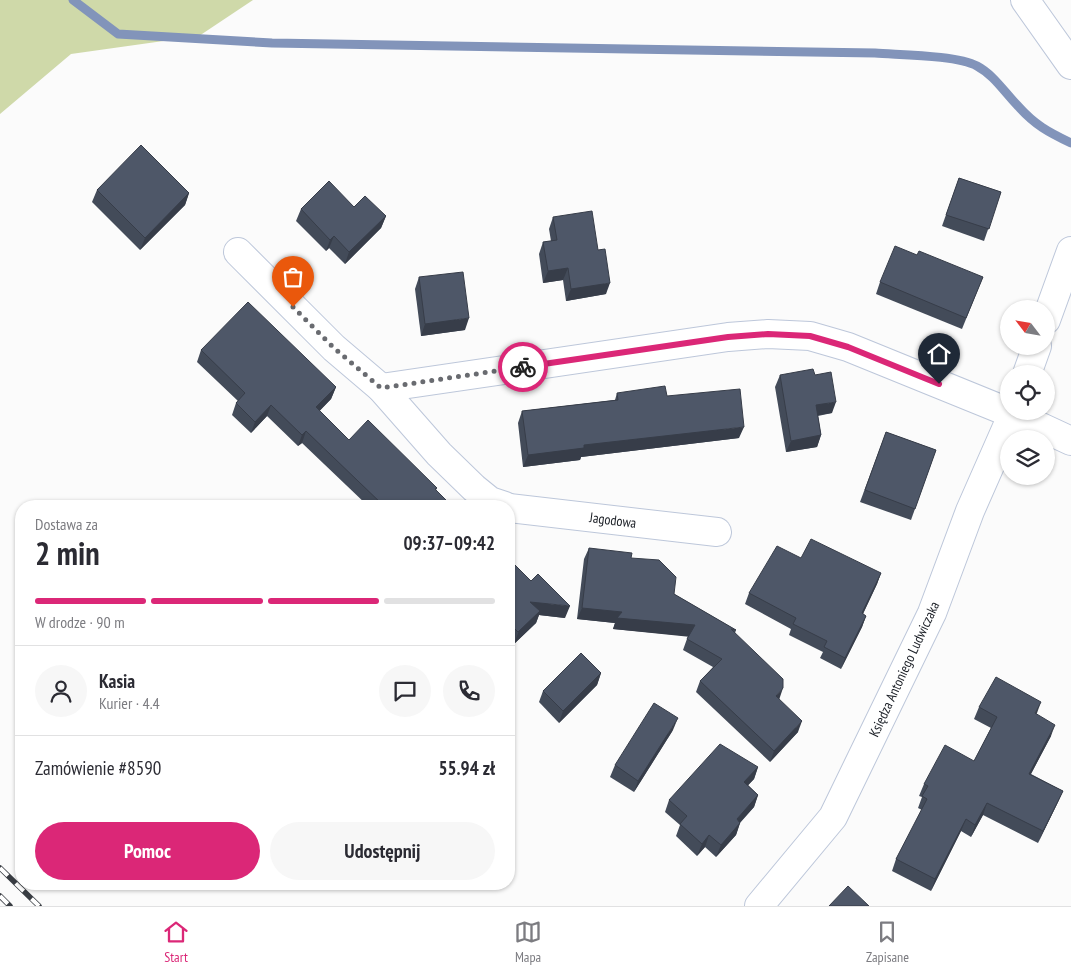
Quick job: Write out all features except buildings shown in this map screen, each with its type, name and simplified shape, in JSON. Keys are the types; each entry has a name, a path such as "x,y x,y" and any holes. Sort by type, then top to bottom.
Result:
{"street":[{"path":"1025,0 1071,65"},
{"path":"1053,300 1071,251"},
{"path":"238,252 334,348 381,388 439,454 489,500"},
{"path":"381,388 728,337 768,334 810,336 848,347 1000,407"},
{"name":"Księdza Antoniego Ludwiczaka","path":"759,906 833,817 932,613 970,510 1009,420"},
{"path":"1029,420 1071,441"},
{"name":"Jagodowa","path":"515,509 717,532"}],"green space":[{"path":"0,0 253,0 199,36 71,54 0,114"}],"waterway":[{"path":"73,0 118,34 272,43 875,53 943,58 968,62 977,66 994,79 1036,123 1071,143"}],"railway":[{"path":"0,868 15,883"},
{"path":"23,890 39,906"},
{"path":"0,896 10,906"}],"way so far":[{"path":"293,307 334,348 381,388 523,367"}],"route":[{"path":"523,367 728,337 768,334 810,336 848,347 939,384"}]}
